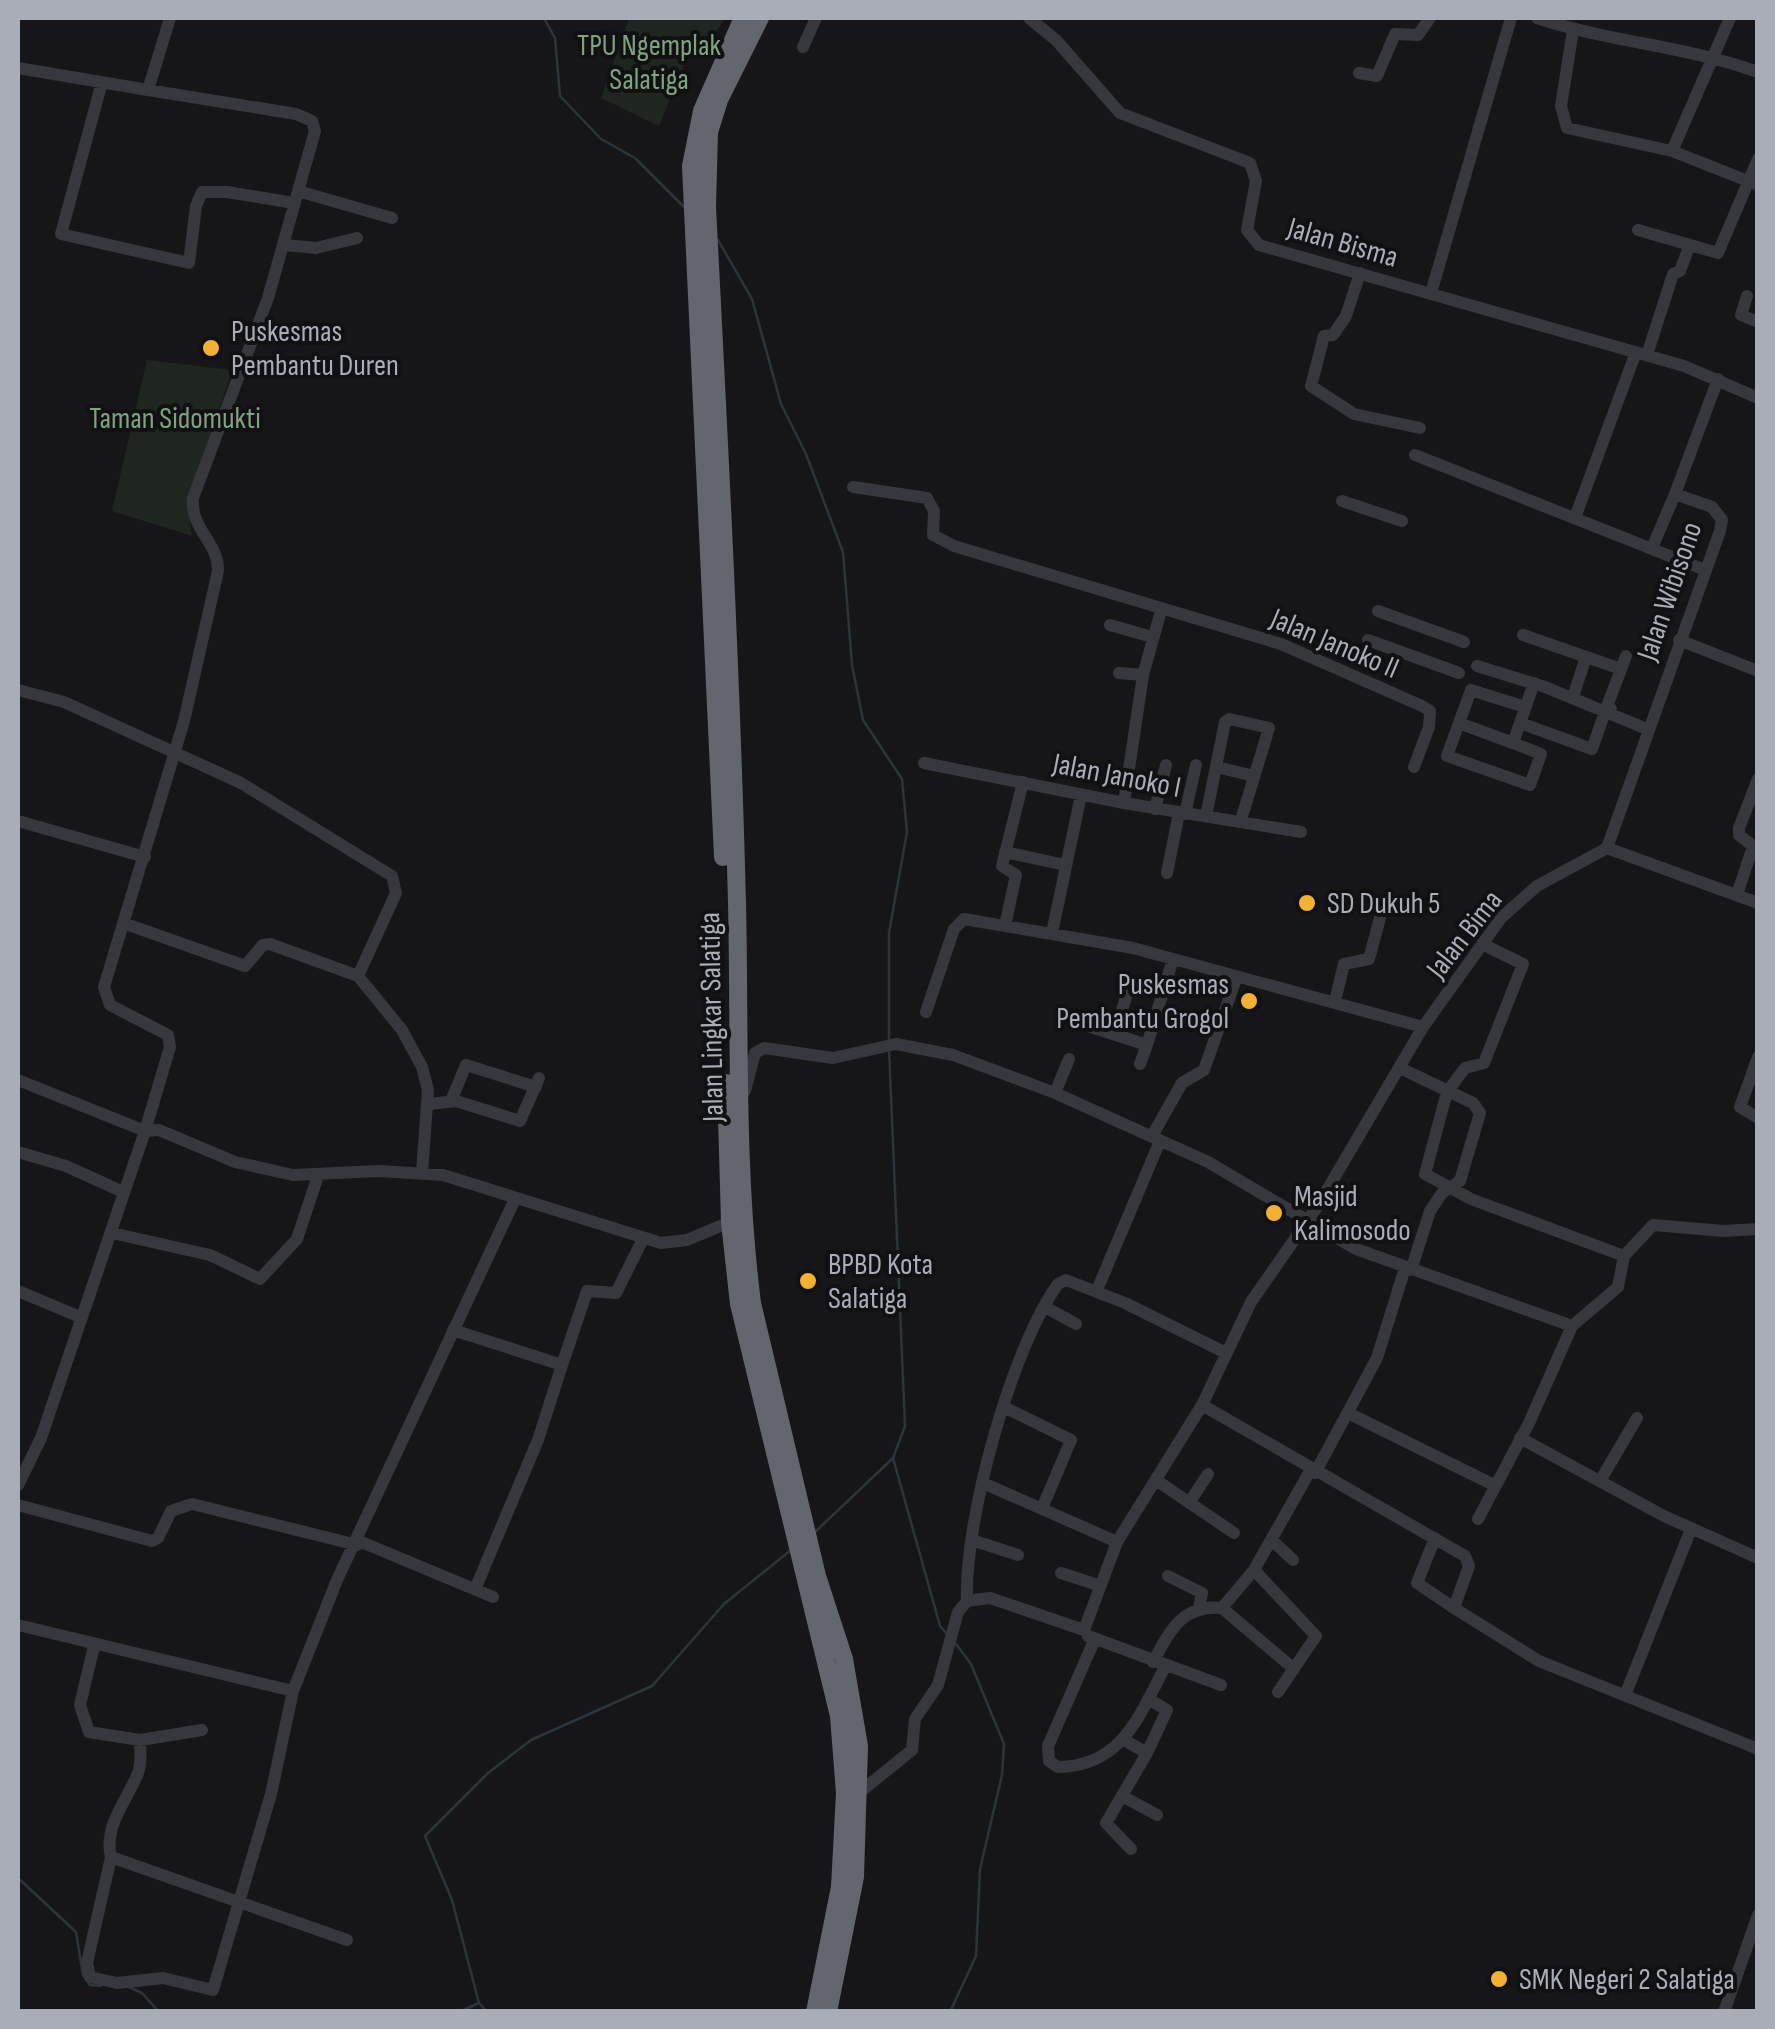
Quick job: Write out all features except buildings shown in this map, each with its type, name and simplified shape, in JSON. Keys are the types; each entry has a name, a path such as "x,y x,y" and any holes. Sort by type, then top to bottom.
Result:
{"highway":[{"name":"Jalan Lingkar Salatiga","path":"743,18 702,110 691,166 699,204 702,253 735,1182 752,1303 811,1580 854,1702 850,1918 828,2012"},
{"name":"Jalan Lingkar Salatiga","path":"699,204 709,132 719,100 760,18"},
{"name":"Jalan Lingkar Salatiga","path":"735,1182 730,1222 739,1304 797,1513"},
{"name":"Jalan Lingkar Salatiga","path":"814,2012 840,1887 852,1792"}],"street":[{"path":"148,90 170,18"},
{"path":"803,47 816,18"},
{"name":"Jalan Bisma","path":"1029,18 1056,40 1120,113 1250,163 1256,175 1246,224 1252,241 1642,354 1718,379 1758,398"},
{"path":"1359,73 1377,76 1395,34 1418,35 1430,18"},
{"path":"1432,293 1510,18"},
{"path":"1536,18 1573,30 1716,58 1758,72"},
{"path":"1672,151 1704,68 1716,58 1730,18"},
{"path":"1573,30 1561,106 1567,128 1672,151 1754,182"},
{"path":"18,70 309,119 316,131 285,245 193,498 193,520 216,552 218,572 174,750 104,994 110,1005 160,1027 170,1040 112,1232 41,1438 18,1486"},
{"path":"102,82 60,234 189,262 202,192 296,197 392,218"},
{"path":"1638,230 1713,254 1720,251 1754,182 1758,159"},
{"path":"285,245 321,247 356,238"},
{"path":"1576,515 1673,274 1680,271 1689,247"},
{"path":"1360,274 1346,316 1332,335 1324,336 1310,386 1354,414 1420,428"},
{"path":"1747,296 1741,315 1758,322"},
{"name":"Jalan Wibisono","path":"1607,848 1722,517 1712,508 1675,494 1718,379"},
{"path":"1415,454 1576,515 1705,570"},
{"path":"853,487 927,498 934,511 936,538 1132,598 1161,611 1144,675 1124,803"},
{"path":"1652,548 1675,494"},
{"path":"1342,501 1402,520"},
{"name":"Jalan Janoko II","path":"1161,611 1281,644 1426,708 1430,727 1414,767"},
{"path":"1378,611 1464,642"},
{"path":"1110,625 1152,637"},
{"path":"1520,723 1592,750 1624,663 1586,657 1523,635"},
{"path":"1368,640 1458,674"},
{"path":"1680,640 1758,671"},
{"path":"1573,697 1586,657"},
{"path":"1477,666 1649,725"},
{"path":"1119,673 1144,675"},
{"path":"1513,743 1534,683"},
{"path":"18,690 64,702 118,730 174,750 264,796 392,876 396,893 358,976"},
{"path":"1459,724 1541,754 1530,784 1447,756 1471,690 1526,707"},
{"path":"1206,816 1227,720 1269,728 1241,820"},
{"name":"Jalan Janoko I","path":"924,763 1155,809 1302,832"},
{"path":"1155,809 1166,764"},
{"path":"1167,873 1196,765"},
{"path":"1216,767 1254,776"},
{"path":"1737,895 1753,846 1740,835 1739,828 1758,779"},
{"path":"1005,926 1016,874 1003,869 1005,852 1023,782"},
{"path":"1052,933 1081,795"},
{"path":"18,821 145,857"},
{"path":"1607,848 1758,903"},
{"name":"Jalan Bima","path":"1084,1630 1117,1542 1202,1405 1258,1290 1309,1220 1424,1027 1502,918 1538,886 1607,848"},
{"path":"1005,852 1065,865"},
{"path":"1335,1001 1344,964 1369,959 1380,918"},
{"path":"926,1012 956,924 964,919 1173,958 1254,984 1335,1001 1424,1027"},
{"path":"126,924 242,966 251,964 267,943 358,976 384,1004 413,1049 426,1079 428,1104 422,1173"},
{"path":"1482,944 1524,964 1484,1063 1465,1068 1446,1092 1425,1169 1428,1177 1494,1208 1624,1256"},
{"path":"1140,1064 1173,958"},
{"path":"1097,1290 1182,1083 1204,1070 1236,978"},
{"path":"1115,1034 1129,987"},
{"path":"1091,1027 1146,1044"},
{"path":"733,1127 752,1061 764,1048 833,1058 889,1044 953,1055 1055,1093 1156,1139 1237,1178 1356,1249 1572,1326"},
{"path":"1758,1057 1740,1107 1758,1118"},
{"path":"1055,1093 1069,1058"},
{"path":"428,1104 451,1101 520,1121 538,1083 466,1065 451,1101"},
{"path":"1222,1608 1254,1570 1348,1413 1382,1345 1430,1211 1462,1176 1480,1113 1473,1103 1400,1068"},
{"path":"18,1080 144,1131 159,1130 256,1168 318,1176 422,1173 463,1180 643,1239 678,1242 730,1222"},
{"path":"18,1152 66,1166 123,1192"},
{"path":"112,1232 210,1255 260,1279 297,1239 318,1176"},
{"path":"140,1740 139,1770 121,1801 109,1846 111,1856 87,1963 88,1974 96,1981 163,1978 213,1990 278,1768 293,1691 337,1580 358,1543 515,1199"},
{"path":"1478,1519 1572,1326 1618,1287 1624,1256 1653,1225 1724,1231 1758,1228"},
{"path":"476,1587 538,1440 587,1291 616,1293 643,1239"},
{"path":"852,1792 912,1750 915,1719 938,1685 952,1632 967,1601 972,1540 983,1483 1026,1344 1062,1281 1097,1290 1226,1352"},
{"path":"18,1292 80,1317"},
{"path":"1045,1307 1076,1324"},
{"path":"453,1330 562,1365"},
{"path":"1202,1405 1468,1560 1454,1608"},
{"path":"1006,1408 1072,1440 1043,1506"},
{"path":"1348,1413 1494,1485"},
{"path":"1600,1481 1637,1418"},
{"path":"1520,1438 1691,1529 1758,1558"},
{"path":"1189,1503 1208,1474"},
{"path":"1156,1480 1234,1533"},
{"path":"983,1483 1043,1506 1117,1542"},
{"path":"18,1506 152,1541 158,1538 171,1510 192,1504 358,1543 493,1597"},
{"path":"1626,1693 1691,1529"},
{"path":"1435,1538 1417,1583 1454,1608 1539,1661 1758,1749"},
{"path":"972,1540 1018,1554"},
{"path":"1272,1540 1293,1560"},
{"path":"1254,1570 1315,1633 1278,1692"},
{"path":"1061,1573 1098,1585"},
{"path":"1168,1576 1202,1593 1199,1608"},
{"path":"967,1601 990,1598 1084,1630 1094,1641 1221,1685"},
{"path":"1094,1641 1051,1736 1050,1761 1058,1767 1088,1762 1126,1740 1148,1699 1174,1625 1199,1608 1222,1608 1294,1669"},
{"path":"18,1625 293,1691"},
{"path":"94,1646 80,1705 85,1726 94,1736 140,1740 202,1730"},
{"path":"1132,1848 1106,1826 1168,1710 1148,1699"},
{"path":"1126,1740 1147,1753"},
{"path":"1122,1796 1157,1815"},
{"path":"111,1856 347,1940"},
{"path":"1724,2012 1758,1915"}],"green space":[{"name":"TPU Ngemplak Salatiga","path":"629,18 725,18 709,43 688,55 659,126 601,98"},
{"name":"Taman Sidomukti","path":"147,360 232,370 188,507 192,536 112,511"}],"waterway":[{"path":"544,18 555,38 560,96 601,139 635,158 687,210"},
{"path":"718,240 752,299 781,404 806,454 843,552 852,665 863,720 902,779 907,832 889,933 889,1041"},
{"path":"813,1534 893,1458 905,1426 889,1049"},
{"path":"893,1458 940,1626 947,1634"},
{"path":"487,2012 479,2003 452,1900 425,1836 488,1773 531,1740 652,1686 724,1604 791,1550"},
{"path":"950,2012 976,1956 980,1869 1002,1775 1004,1744 971,1664 956,1644"},
{"path":"18,1878 76,1932 83,1975 90,1985 101,1986"},
{"path":"129,1987 142,1993 159,2012"},
{"path":"459,2012 479,2003"}],"place":[{"name":"Puskesmas Pembantu Duren","path":"211,348"},
{"name":"SD Dukuh 5","path":"1307,903"},
{"name":"Puskesmas Pembantu Grogol","path":"1249,1001"},
{"name":"Masjid Kalimosodo","path":"1274,1213"},
{"name":"BPBD Kota Salatiga","path":"808,1281"},
{"name":"SMK Negeri 2 Salatiga","path":"1499,1979"}]}
